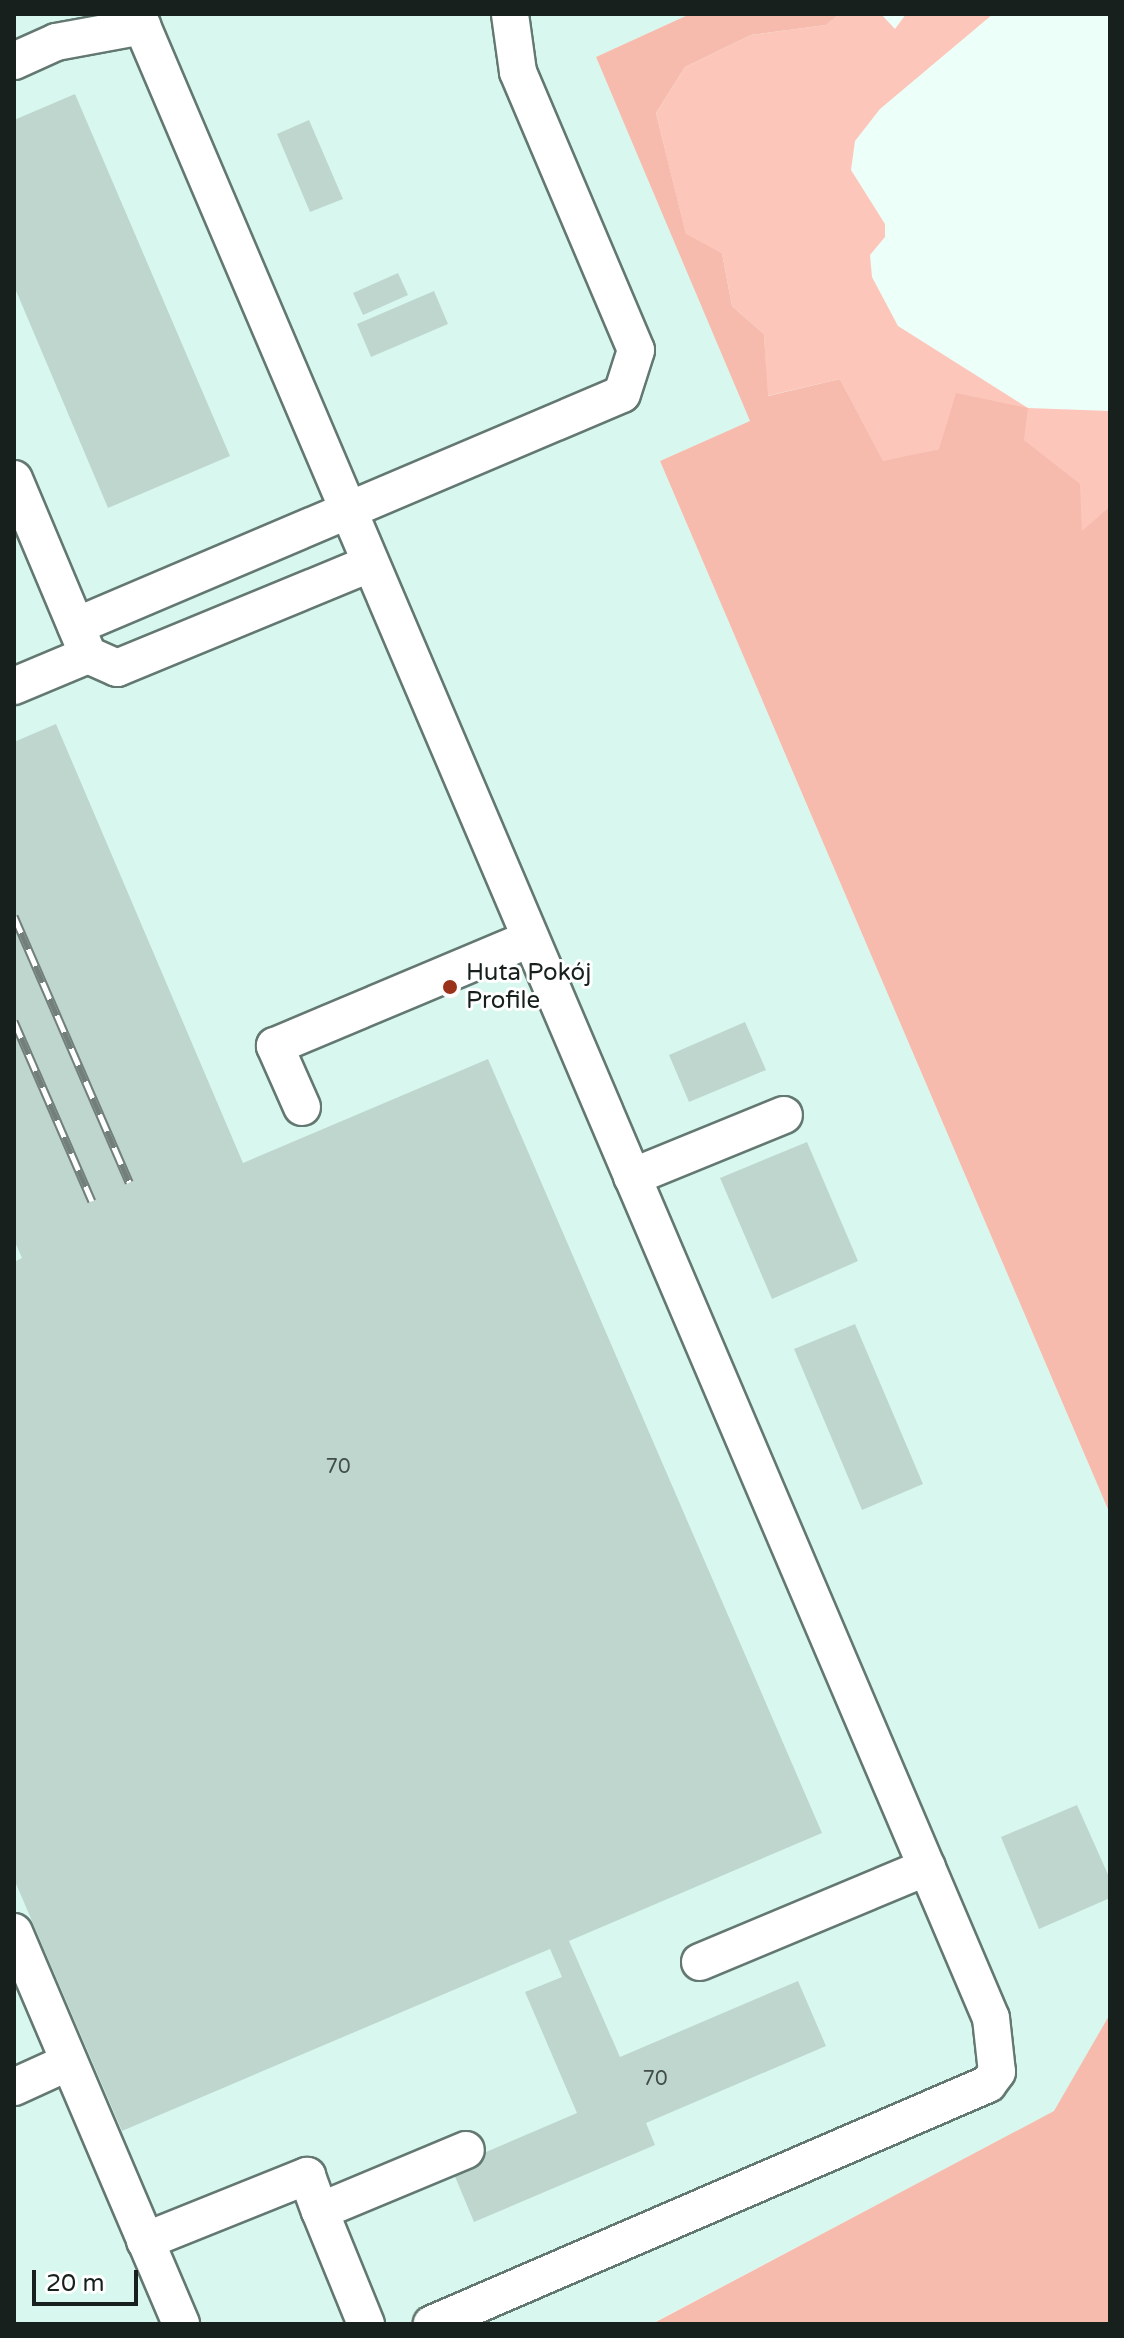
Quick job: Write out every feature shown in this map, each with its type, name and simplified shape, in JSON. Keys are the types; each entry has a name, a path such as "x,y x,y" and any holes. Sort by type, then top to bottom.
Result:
{"lane":[{"path":"14,686 82,640 348,513 622,394 632,374 636,350 518,72 510,14"},
{"path":"14,61 56,42 140,20 369,564 991,2018 997,2072 988,2084 432,2324"},
{"path":"14,479 82,640 117,668 369,564"},
{"path":"302,1107 275,1046 530,939"},
{"path":"632,1177 784,1115"},
{"path":"700,1962 927,1867"},
{"path":"14,1932 181,2324"},
{"path":"14,2087 69,2062"},
{"path":"320,2211 466,2150"},
{"path":"145,2241 307,2176 366,2324"}],"shaded area":[{"name":"Huta Pokój Profile","path":"14,14 690,14 596,57 751,421 660,461 1110,1514 1110,2014 1055,2111 651,2324 14,2324"},
{"path":"690,14 840,14 826,25 751,35 685,67 656,113 686,234 722,253 732,306 764,334 768,396 840,379 883,461 939,449 956,393 1028,408 1024,440 1080,484 1082,531 1110,506 1110,1514 660,461 750,421 596,57"},
{"path":"840,14 881,14 895,29 906,14 993,14 880,109 855,141 851,170 885,224 885,237 870,255 872,277 898,326 1028,408 1110,411 1110,506 1082,532 1023,440 1027,408 939,449 883,462 840,379 767,396 764,334 732,306 722,253 686,235 656,113 685,67 751,35 826,25"},
{"path":"1110,2014 1110,2324 652,2324 1054,2111"}],"building":[{"path":"75,94 230,456 108,508 14,286 14,120"},
{"path":"309,120 343,199 310,212 277,134"},
{"path":"398,273 408,295 363,315 353,293"},
{"path":"434,291 448,324 371,357 357,324"},
{"path":"56,724 243,1163 488,1059 822,1833 569,1941 620,2057 798,1981 826,2046 646,2123 655,2145 474,2222 451,2167 577,2113 525,1992 562,1977 550,1949 122,2131 14,1879 14,1262 22,1258 14,1240 14,742"},
{"path":"745,1022 766,1070 689,1102 669,1055"},
{"path":"807,1142 858,1261 772,1299 720,1178"},
{"path":"855,1324 923,1484 862,1510 794,1349"},
{"path":"1077,1805 1110,1879 1110,1898 1039,1929 1001,1837"}],"railway":[{"path":"14,916 129,1182"},
{"path":"14,1021 92,1201"}],"place":[{"name":"Huta Pokój Profile","path":"450,987"}]}
